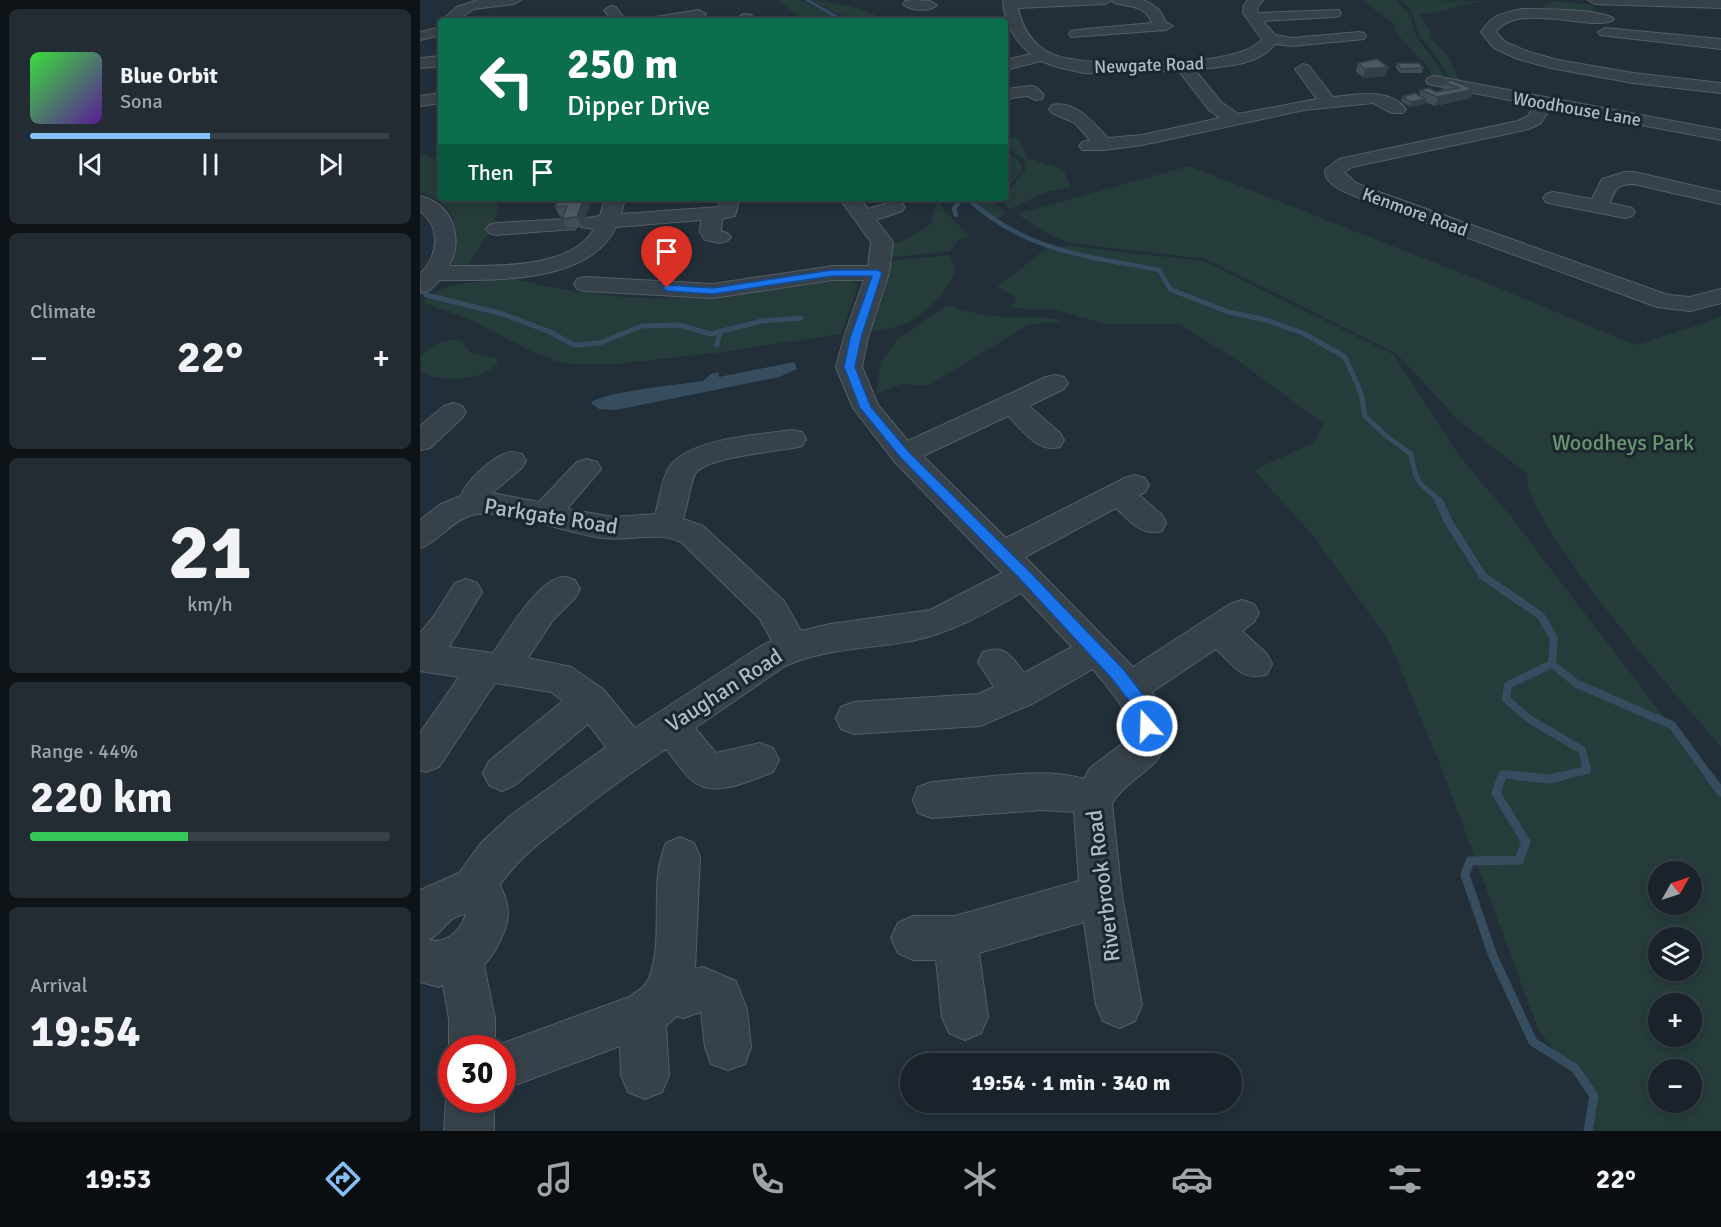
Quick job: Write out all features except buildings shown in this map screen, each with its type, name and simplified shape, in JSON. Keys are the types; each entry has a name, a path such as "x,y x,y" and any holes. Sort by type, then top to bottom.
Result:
{"street":[{"path":"453,0 454,3 466,7"},
{"path":"451,18 466,7 514,0"},
{"path":"1010,2 1105,0"},
{"path":"1083,36 1163,26 1152,10 1119,0"},
{"path":"1256,0 1251,5 1250,13 1270,39 1292,42 1359,36"},
{"path":"1595,0 1721,4"},
{"path":"687,1 700,17"},
{"name":"Newgate Road","path":"1010,2 1010,25 1041,56 1062,63 1098,69 1182,65 1242,57 1268,45 1270,39"},
{"path":"1254,17 1315,10 1335,13"},
{"path":"1721,44 1607,20 1568,15 1521,14 1501,17 1494,21 1488,32 1490,39 1498,45 1530,59 1604,62 1721,88"},
{"path":"1604,62 1607,20"},
{"path":"420,36 438,33"},
{"path":"1008,64 1041,56"},
{"path":"420,63 438,61"},
{"path":"1182,65 1215,106 1233,119"},
{"path":"1299,72 1328,102"},
{"name":"Woodhouse Lane","path":"1434,81 1721,135"},
{"path":"1008,90 1030,91 1036,95"},
{"path":"420,101 438,98"},
{"path":"1073,110 1090,127 1096,146 1328,102 1380,99 1397,109"},
{"name":"Kenmore Road","path":"1545,102 1535,119 1523,125 1346,163 1334,170 1334,175 1349,187 1369,195 1665,302 1690,304 1721,296"},
{"path":"1599,207 1608,183 1622,177 1721,198"},
{"path":"1553,198 1625,212"},
{"path":"420,201 437,214 443,223 446,236 447,249 427,280"},
{"path":"427,280 519,271 553,263 590,247 597,240 607,223 614,201"},
{"path":"510,231 607,223 682,207 723,208 710,232 712,236 720,237"},
{"path":"857,208 895,207"},
{"name":"Riverbrook Road","path":"857,208 882,242 878,273 856,338 849,367 866,408 904,454 1096,650 1130,688 1146,714 1146,741 1142,751 1104,781 1092,800 1101,896 1119,1005"},
{"path":"585,284 614,281 713,291 832,273 878,273"},
{"path":"904,454 1055,383"},
{"path":"1010,403 1050,440"},
{"path":"420,441 453,412"},
{"path":"666,524 675,500 680,472 688,464 717,452 792,439"},
{"name":"Parkgate Road","path":"473,504 477,490 512,461"},
{"path":"544,515 587,469"},
{"name":"Vaughan Road","path":"470,893 495,857 524,830 669,725 792,646 887,632 932,622 1127,489 1152,524"},
{"name":"Parkgate Road","path":"420,537 456,508 473,504 496,504 600,527 624,529 666,524 679,527 692,534 772,610 792,646"},
{"path":"426,755 541,611 564,589"},
{"path":"421,657 446,626 466,592"},
{"path":"1130,688 1230,622 1255,664"},
{"path":"854,718 980,710 1066,669 1096,650"},
{"path":"421,657 559,678 590,700 630,752"},
{"path":"995,662 1019,693"},
{"path":"502,773 590,700"},
{"path":"669,725 707,770 722,771 760,760"},
{"path":"932,800 1042,792 1070,793 1092,800"},
{"path":"645,1075 655,1004 674,968 680,857"},
{"path":"420,922 439,902 460,893 479,895 485,901 488,918 480,938 440,958 472,1018 471,1035"},
{"path":"912,938 955,938 1101,896"},
{"path":"955,938 965,1017"},
{"path":"516,1061 655,1004 703,988 720,997 724,1010 728,1047"},
{"path":"469,1131 470,1113"}],"green space":[{"path":"777,0 800,0 838,18 803,18"},
{"path":"811,0 838,4 871,13 880,18 847,18"},
{"path":"1362,0 1396,0 1410,15 1416,36 1447,79 1434,78 1428,67 1397,34 1394,24"},
{"path":"1402,0 1481,1 1434,13 1418,14 1429,29 1431,39 1448,56 1461,84 1450,79 1433,52 1420,37 1410,9"},
{"path":"1557,1 1593,5 1593,14 1542,11 1545,4"},
{"path":"1018,137 1028,158 1064,170 1071,188 1047,192 1009,209 1006,208 1004,201 1008,201 1008,192 1026,169 1025,161 1008,147 1008,138"},
{"path":"1008,153 1019,161 1022,170 1008,187"},
{"path":"420,154 427,155 427,158 438,159 438,201 420,192"},
{"name":"Woodheys Park","path":"1189,166 1489,284 1635,345 1721,316 1721,747 1642,654 1576,569 1549,530 1532,497 1527,474 1458,420 1397,354 1206,259 1069,243 1043,231 1017,214"},
{"path":"439,201 497,201 493,224 465,269 452,264 456,230 449,211"},
{"path":"936,201 939,201 945,211 969,236 958,241 949,252 891,257 892,244 901,242 931,224"},
{"path":"975,201 998,201 996,204 1006,213 996,219"},
{"path":"1070,246 1204,261 1394,355 1460,457 1512,518 1721,792 1721,1131 1588,1131 1593,1096 1539,1031 1442,769 1388,639 1314,537 1254,470 1313,443 1324,424 1241,363 1179,324 1104,324 1056,310 1011,308 1017,298 997,287 1047,248"},
{"path":"949,255 955,268 953,277 926,310 905,324 867,333 891,261"},
{"path":"514,279 580,292 647,298 720,295 840,281 851,281 858,286 841,334 715,353 617,364 574,364 556,361 533,352 469,319 421,302 444,288 455,285"},
{"path":"948,305 971,312 1003,317 1037,317 1062,321 1028,325 928,386 901,384 876,394 881,362 897,340"},
{"path":"455,339 462,341 470,352 497,359 497,364 481,374 461,379 440,378 422,373 420,355 440,342"}],"water":[{"path":"794,362 797,369 779,377 616,410 599,409 591,403 610,395 703,381 711,374 718,372 719,377"}],"waterway":[{"path":"807,0 839,18"},
{"path":"956,215 954,209 960,201"},
{"path":"971,201 1011,230 1034,241 1081,255 1159,270 1170,289 1175,291"},
{"path":"1172,290 1228,312 1266,320 1303,333 1345,357 1361,393 1365,416 1385,435 1411,454 1418,479 1440,503"},
{"path":"426,295 503,314 550,332 574,345 600,343 642,326 680,325 710,334 762,321 801,318"},
{"path":"717,345 720,332"},
{"path":"1440,503 1448,521 1483,576 1541,616 1554,639 1552,664"},
{"path":"1552,664 1577,684 1672,725 1710,777"},
{"path":"1552,664 1508,685 1506,699 1529,719 1582,750 1587,770 1557,777"},
{"path":"1502,777 1503,774 1532,777"},
{"path":"1502,776 1496,793 1526,842 1519,860 1470,861 1465,875 1493,956 1533,1042 1575,1068 1594,1096 1588,1131"},
{"path":"1518,776 1549,779 1563,776"},
{"path":"1709,776 1721,792"}],"route":[{"path":"667,288 713,291 832,273 878,273 851,353 849,367 866,408 904,454 1119,675 1139,701 1146,714 1147,726"}]}
